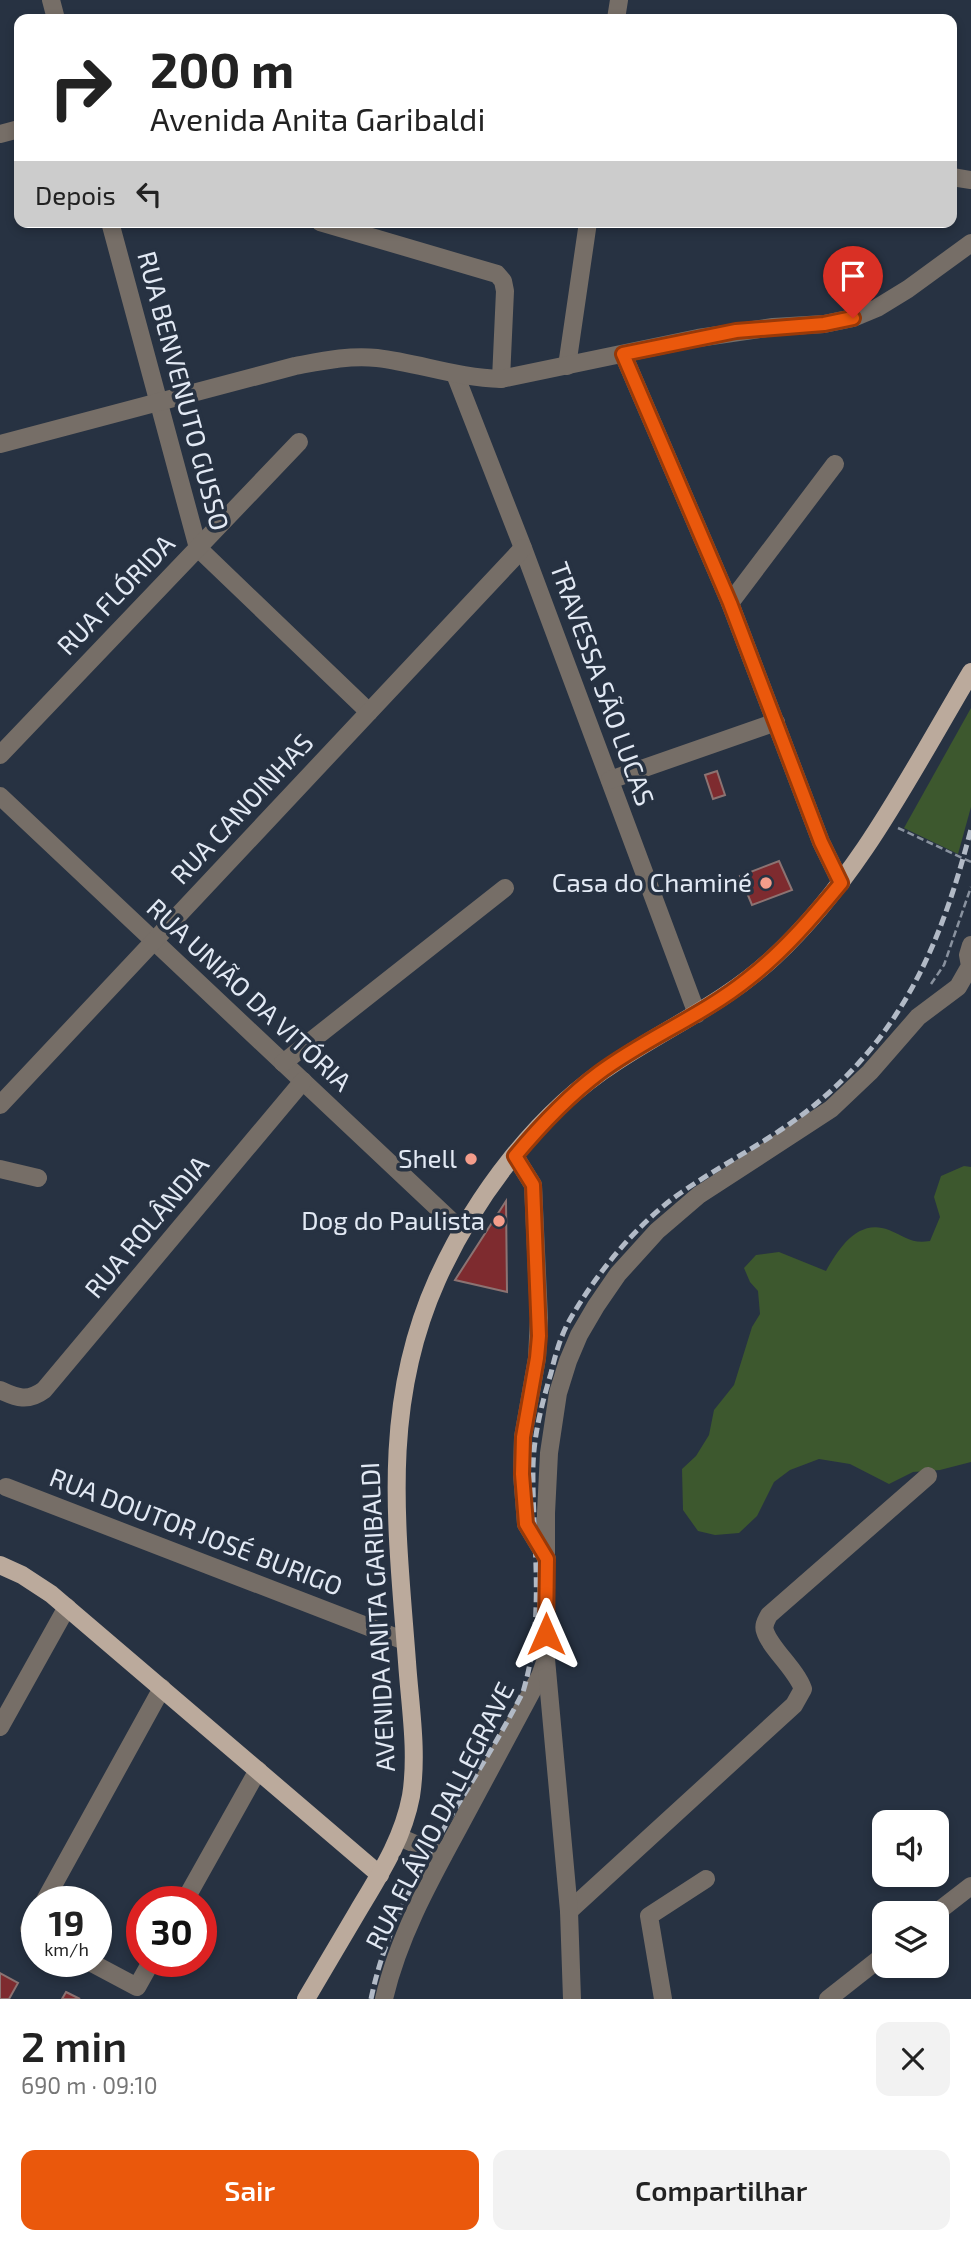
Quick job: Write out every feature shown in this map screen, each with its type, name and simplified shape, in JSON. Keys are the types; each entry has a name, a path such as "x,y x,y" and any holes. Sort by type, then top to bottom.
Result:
{"main road":[{"name":"AVENIDA ANITA GARIBALDI","path":"306,1999 380,1875 399,1837 411,1793 414,1765 396,1505 396,1450 411,1356 422,1319 462,1231 479,1203 515,1156 556,1111 598,1074 697,1014 775,957 841,883 884,818 971,672"},
{"path":"0,1565 37,1583 67,1607 380,1875"}],"street":[{"name":"RUA BENVENUTO GUSSO","path":"112,228 198,548 369,712"},
{"path":"340,228 497,274 503,281 505,291 501,379"},
{"path":"567,366 587,228"},
{"path":"0,444 295,366 344,358 377,358 455,374 501,379 736,331 824,324 853,318 877,308 908,289 971,243"},
{"path":"623,354 730,603 821,842 841,883"},
{"name":"TRAVESSA SÃO LUCAS","path":"455,374 697,1014"},
{"name":"RUA FLÓRIDA","path":"0,755 299,442"},
{"path":"730,603 835,464"},
{"name":"RUA CANOINHAS","path":"0,1105 523,548"},
{"path":"610,780 776,722"},
{"name":"RUA UNIÃO DA VITÓRIA","path":"0,796 462,1231"},
{"path":"283,1063 505,888"},
{"path":"572,1999 569,1910 546,1659 547,1559 549,1453 558,1393 579,1335 618,1275 679,1210 831,1110 870,1072 912,1022 958,987 970,967 968,955 971,945"},
{"name":"RUA ROLÂNDIA","path":"0,1390 25,1399 44,1390 303,1082"},
{"path":"515,1156 533,1185 539,1318 537,1358 523,1437 522,1474 526,1524 547,1559"},
{"path":"0,1169 38,1178"},
{"path":"569,1910 794,1705 803,1689 799,1679 765,1633 764,1623 769,1615 928,1476"},
{"name":"RUA DOUTOR JOSÉ BURIGO","path":"6,1487 405,1640"},
{"path":"0,1727 67,1607"},
{"name":"RUA FLÁVIO DALLEGRAVE","path":"384,1999 397,1955 443,1856 540,1676 546,1659"},
{"path":"53,1886 162,1688"},
{"path":"193,1886 258,1770"},
{"path":"399,1837 443,1856"},
{"path":"663,1999 649,1916 706,1879"},
{"path":"949,1903 971,1886"},
{"path":"841,1995 872,1966"},
{"path":"112,1974 137,1987 143,1977"}],"path":[{"path":"884,818 897,828 971,862"},
{"path":"944,965 971,887"}],"green space":[{"path":"971,708 971,807 958,854 904,828"},
{"path":"964,1166 971,1167 971,1462 940,1470 913,1472 889,1484 850,1464 819,1459 790,1470 774,1482 757,1516 739,1533 715,1535 698,1531 683,1510 682,1469 696,1456 709,1435 714,1410 734,1385 752,1327 760,1314 758,1291 750,1282 744,1268 756,1255 779,1252 826,1271 843,1245 851,1237 868,1228 889,1230 913,1241 930,1241 940,1217 934,1197 941,1176"}],"building":[{"path":"717,771 725,795 713,799 705,775"},
{"name":"Casa do Chaminé","path":"779,861 792,890 752,905 740,876"},
{"path":"506,1201 507,1292 455,1280"},
{"path":"0,1973 18,1983 9,1999 0,1999"},
{"path":"66,1992 80,1999 62,1999"}],"railway":[{"path":"371,1999 382,1958 416,1879 523,1692 530,1663 536,1607 533,1495 535,1442 554,1360 568,1323 618,1251 649,1219 682,1192 780,1131 811,1108 871,1049 895,1016 932,947 960,870 971,829"}],"place":[{"name":"Casa do Chaminé","path":"766,883"},
{"name":"Shell","path":"471,1159"},
{"name":"Dog do Paulista","path":"499,1221"}],"route":[{"path":"546,1634 547,1559 526,1524 522,1474 523,1437 539,1336 533,1185 515,1156 556,1111 598,1074 723,998 775,957 841,883 821,842 699,525 623,354 736,331 824,324 853,318"}]}
